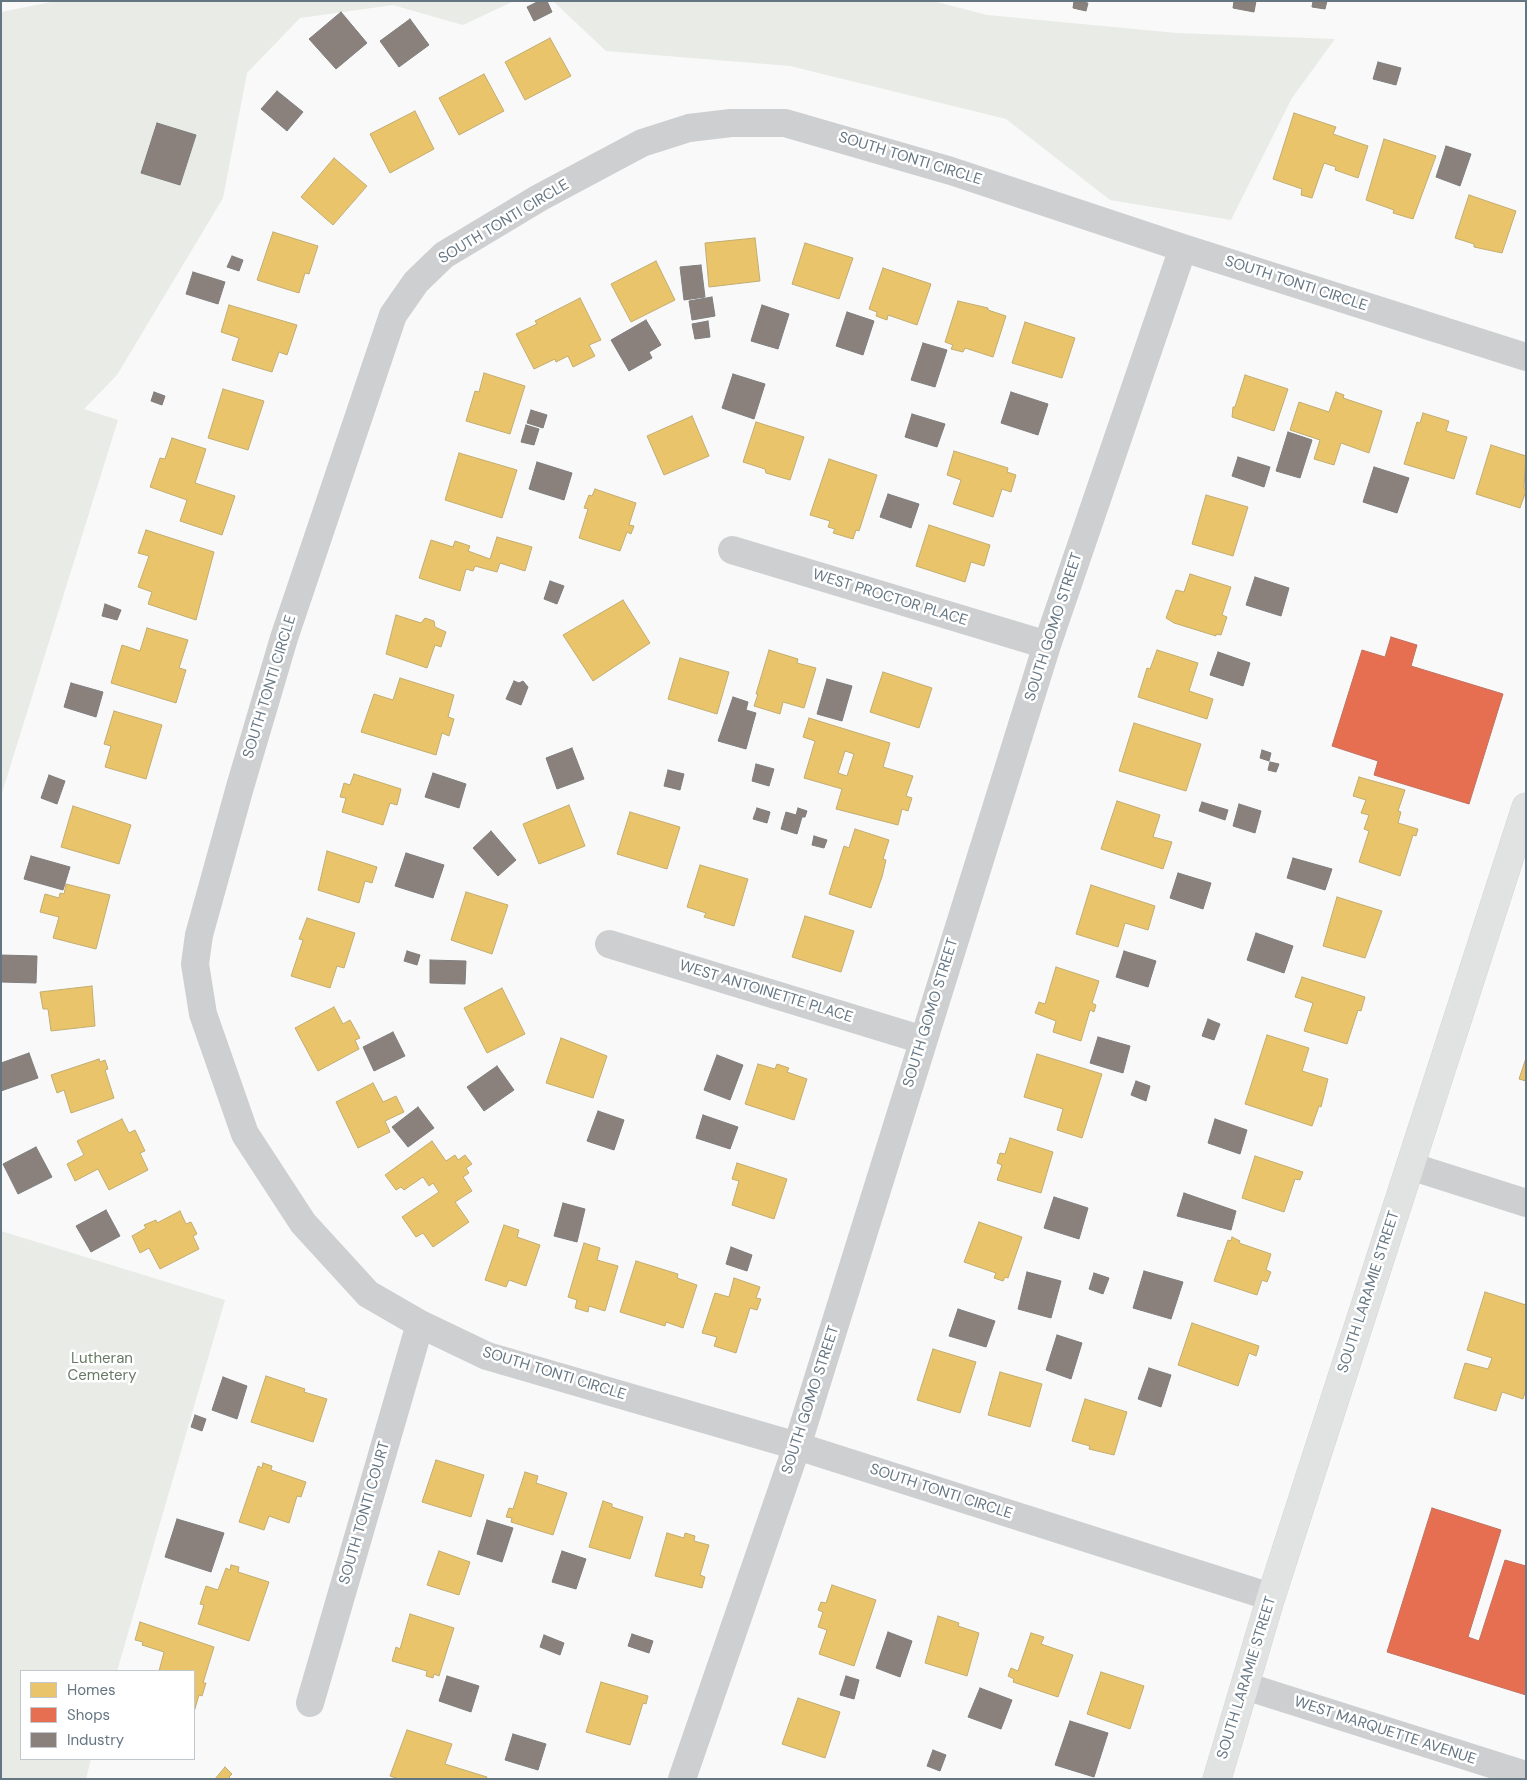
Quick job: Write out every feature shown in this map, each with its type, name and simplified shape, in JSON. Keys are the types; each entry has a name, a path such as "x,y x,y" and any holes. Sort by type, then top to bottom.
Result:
{"street":[{"name":"SOUTH TONTI CIRCLE","path":"1271,1597 797,1446 488,1356 420,1324 368,1294 303,1223 245,1134 203,1014 195,964 204,917 240,786 284,638 393,316 416,282 444,256 540,198 642,143 689,128 731,122 785,123 951,170 1183,248 1526,357"},
{"name":"SOUTH GOMO STREET","path":"682,1779 797,1446 1047,645 1183,248"},
{"name":"WEST PROCTOR PLACE","path":"732,550 1047,645"},
{"name":"SOUTH LARAMIE STREET","path":"1217,1779 1271,1597 1526,807"},
{"name":"WEST ANTOINETTE PLACE","path":"609,944 923,1040"},
{"path":"1410,1166 1526,1203"},
{"name":"SOUTH TONTI COURT","path":"310,1703 420,1324"},
{"name":"WEST MARQUETTE AVENUE","path":"1245,1686 1526,1775"}],"green space":[{"path":"56,1 514,1 463,25 393,5 300,18 247,73 223,198 117,375 84,409 118,420 1,796 1,12"},
{"path":"553,1 933,1 987,15 1177,33 1335,39 1292,98 1231,220 1110,200 1006,119 790,66 606,51"},
{"name":"Lutheran Cemetery","path":"1,1231 225,1300 117,1670 20,1670 20,1760 91,1760 86,1779 1,1779"}],"building: Homes":[{"path":"550,38 571,76 525,100 505,62"},
{"path":"484,74 504,111 459,135 439,98"},
{"path":"415,111 434,149 390,173 370,134"},
{"path":"1294,113 1336,127 1333,134 1368,146 1358,178 1335,170 1336,167 1324,163 1312,198 1301,195 1302,189 1273,179"},
{"path":"1384,139 1436,156 1413,219 1393,213 1394,210 1366,200"},
{"path":"334,158 367,186 333,225 301,197"},
{"path":"1469,195 1516,211 1502,253 1474,247 1474,244 1455,238"},
{"path":"273,232 318,246 309,274 305,273 299,293 257,280"},
{"path":"755,238 760,281 709,287 705,243"},
{"path":"805,243 853,258 839,299 792,284"},
{"path":"656,261 675,300 631,322 611,284"},
{"path":"883,268 931,284 917,325 888,315 887,320 876,316 877,312 869,309"},
{"path":"580,298 601,340 589,345 595,356 573,367 568,356 556,362 555,359 534,369 516,334 537,324 535,321"},
{"path":"958,301 988,308 988,310 1006,316 993,357 965,348 963,352 951,349 953,345 945,342"},
{"path":"229,305 297,325 287,355 279,352 272,372 232,360 239,338 221,332"},
{"path":"1025,322 1075,338 1062,378 1012,363"},
{"path":"484,373 525,386 510,434 466,421 475,391 479,392"},
{"path":"1245,375 1288,389 1274,431 1232,417 1233,407 1235,407"},
{"path":"223,389 264,401 248,450 208,438"},
{"path":"1336,392 1344,395 1343,398 1382,411 1369,453 1341,443 1334,465 1314,459 1320,440 1290,430 1299,402 1329,412"},
{"path":"1423,413 1449,421 1446,431 1467,437 1454,479 1404,464 1417,422 1420,423"},
{"path":"692,416 709,456 664,475 647,436"},
{"path":"756,422 804,437 790,480 766,473 765,469 743,462"},
{"path":"172,438 206,449 195,483 235,496 222,535 180,521 187,500 150,487 160,458 165,459"},
{"path":"1491,445 1526,456 1524,487 1526,491 1520,508 1476,494"},
{"path":"954,451 1008,468 1007,472 1016,475 1011,492 1002,489 993,517 953,504 961,480 947,475"},
{"path":"459,453 517,470 502,518 445,500"},
{"path":"829,459 877,475 859,531 856,530 853,539 833,533 835,529 828,527 830,521 810,515"},
{"path":"595,489 636,503 629,525 634,526 631,534 627,532 620,551 579,538 588,509 584,508 589,495 592,496"},
{"path":"1206,495 1248,507 1233,556 1192,544"},
{"path":"929,525 990,545 984,566 971,562 965,582 916,566"},
{"path":"146,530 214,552 196,620 148,604 152,592 138,587 149,556 138,553"},
{"path":"497,537 532,547 525,571 500,563 497,572 475,566 473,571 466,569 460,591 419,578 431,540 453,547 455,541 470,546 468,551 490,559"},
{"path":"1190,574 1231,587 1222,615 1227,617 1221,635 1216,634 1216,636 1174,623 1166,618 1176,590 1184,592"},
{"path":"623,600 650,643 593,681 563,635"},
{"path":"396,615 421,623 425,618 434,621 435,627 446,632 441,647 435,645 427,668 386,654"},
{"path":"147,628 188,640 179,668 186,670 176,703 111,683 122,645 140,651"},
{"path":"769,650 798,659 797,663 816,668 804,708 783,702 780,714 754,706"},
{"path":"1157,650 1198,663 1189,691 1213,699 1207,719 1138,697 1147,668 1150,669"},
{"path":"680,658 729,672 717,714 668,699"},
{"path":"883,672 932,688 919,728 870,712"},
{"path":"400,678 454,695 448,717 454,719 449,736 442,733 436,755 361,732 374,694 393,700"},
{"path":"114,711 162,725 146,779 105,767 111,746 104,744"},
{"path":"809,718 890,743 883,767 913,776 906,796 912,798 908,811 902,809 898,825 836,809 842,789 804,778 815,741 803,737","holes":["845,751 854,754 847,776 838,773"]},
{"path":"1134,723 1201,744 1186,791 1119,771"},
{"path":"354,774 401,789 397,805 390,803 383,825 342,812 346,798 340,797 344,783 350,785"},
{"path":"1359,777 1405,790 1398,811 1401,812 1398,823 1418,829 1416,836 1413,835 1400,876 1359,862 1369,831 1364,829 1369,815 1361,813 1366,800 1353,796"},
{"path":"1117,801 1160,815 1153,837 1172,842 1163,869 1101,849"},
{"path":"569,805 585,846 539,864 523,824"},
{"path":"73,806 131,825 119,864 61,847"},
{"path":"630,812 680,827 667,869 617,854"},
{"path":"855,829 889,840 883,859 886,860 882,877 871,908 829,894 844,846 849,848"},
{"path":"327,851 377,867 372,883 365,881 359,903 318,890"},
{"path":"700,865 748,879 734,926 704,917 706,913 687,907"},
{"path":"66,884 110,895 96,949 53,938 59,917 40,912 45,894 59,898 60,893 64,894"},
{"path":"1091,885 1155,906 1148,930 1125,923 1118,947 1076,934"},
{"path":"466,892 508,905 492,954 451,940"},
{"path":"1337,897 1382,911 1365,958 1323,946"},
{"path":"805,916 854,931 841,972 792,957"},
{"path":"307,918 355,933 344,968 337,966 330,988 291,976 303,940 299,939"},
{"path":"1056,967 1099,981 1092,1003 1096,1005 1094,1012 1090,1010 1081,1041 1053,1032 1056,1021 1035,1013 1039,1002 1045,1004"},
{"path":"1302,977 1365,997 1361,1011 1358,1010 1347,1044 1304,1031 1313,1003 1295,997"},
{"path":"92,986 95,1026 51,1031 48,1009 43,1009 40,992"},
{"path":"502,988 525,1034 487,1053 464,1008"},
{"path":"334,1007 343,1024 350,1020 360,1038 355,1040 359,1049 318,1071 295,1028"},
{"path":"1267,1035 1309,1048 1302,1071 1328,1079 1321,1107 1319,1106 1312,1126 1245,1104"},
{"path":"561,1038 607,1056 593,1098 546,1083"},
{"path":"1037,1054 1102,1074 1082,1138 1057,1130 1063,1109 1024,1097"},
{"path":"1526,1058 1526,1081 1519,1079"},
{"path":"99,1059 100,1062 105,1060 108,1069 105,1070 114,1098 71,1113 64,1090 57,1093 51,1075"},
{"path":"758,1064 775,1069 777,1064 789,1068 787,1072 807,1079 794,1120 745,1104"},
{"path":"373,1083 383,1102 396,1096 404,1112 385,1121 390,1132 358,1148 336,1102"},
{"path":"122,1119 129,1133 135,1130 145,1151 140,1153 148,1170 109,1190 98,1169 75,1181 67,1164 84,1155 77,1141"},
{"path":"1010,1138 1053,1152 1041,1193 997,1180 1002,1165 997,1163 1000,1153 1005,1154"},
{"path":"432,1141 446,1161 455,1155 458,1160 465,1155 472,1164 466,1168 469,1173 463,1177 472,1191 455,1202 469,1222 433,1247 423,1233 416,1237 402,1217 439,1192 433,1183 429,1186 423,1177 404,1190 401,1187 396,1190 385,1175"},
{"path":"1255,1156 1303,1172 1300,1180 1295,1179 1284,1212 1242,1198"},
{"path":"737,1163 787,1179 774,1219 732,1205 739,1181 732,1179"},
{"path":"180,1211 186,1224 191,1222 197,1234 193,1236 199,1249 160,1269 149,1248 140,1253 132,1236 146,1228 144,1225 156,1220 157,1223"},
{"path":"979,1222 1022,1237 1008,1278 1005,1277 1003,1281 994,1278 996,1273 964,1262"},
{"path":"504,1225 519,1230 517,1237 540,1245 526,1286 509,1280 506,1287 485,1280"},
{"path":"1232,1237 1240,1241 1239,1243 1271,1254 1266,1270 1271,1272 1267,1282 1262,1280 1257,1295 1214,1281 1228,1240 1231,1241"},
{"path":"584,1243 600,1248 597,1260 618,1266 605,1311 589,1306 588,1312 575,1308 577,1300 568,1297"},
{"path":"636,1261 678,1274 677,1278 697,1285 683,1328 666,1322 665,1326 620,1312"},
{"path":"734,1278 760,1287 756,1298 761,1299 757,1310 750,1308 736,1353 714,1346 717,1337 702,1333 715,1293 729,1297"},
{"path":"1485,1292 1526,1305 1526,1389 1523,1399 1502,1392 1496,1411 1454,1398 1465,1363 1488,1369 1492,1358 1467,1350"},
{"path":"1192,1323 1259,1346 1256,1356 1249,1353 1238,1386 1178,1365"},
{"path":"933,1349 976,1362 960,1413 917,1400"},
{"path":"1000,1372 1042,1384 1030,1427 988,1415"},
{"path":"266,1376 305,1389 304,1392 327,1399 313,1442 251,1422"},
{"path":"1085,1399 1127,1412 1114,1455 1089,1449 1090,1446 1072,1441"},
{"path":"436,1460 484,1475 471,1517 422,1502"},
{"path":"263,1463 272,1466 271,1470 306,1482 301,1497 297,1496 289,1523 269,1516 264,1530 239,1522 258,1466 262,1468"},
{"path":"525,1472 538,1476 536,1483 567,1493 553,1535 511,1522 512,1518 506,1517 509,1508 513,1509"},
{"path":"603,1501 612,1504 612,1507 643,1517 630,1559 589,1547"},
{"path":"667,1533 684,1538 685,1533 695,1536 694,1541 709,1545 700,1575 705,1577 702,1588 655,1576"},
{"path":"439,1551 470,1562 459,1595 427,1585"},
{"path":"231,1565 239,1567 238,1572 269,1582 249,1641 198,1624 204,1605 200,1604 206,1586 218,1590 226,1568 230,1570"},
{"path":"832,1585 876,1600 854,1666 819,1654 827,1630 818,1627 823,1612 818,1610 821,1602 826,1603"},
{"path":"410,1614 454,1628 439,1676 434,1674 433,1678 426,1676 427,1671 392,1661 396,1647 400,1649"},
{"path":"938,1616 959,1623 958,1626 979,1633 967,1676 925,1663"},
{"path":"140,1622 214,1647 203,1683 206,1683 202,1696 199,1695 195,1709 195,1670 159,1670 164,1652 142,1645 143,1642 135,1640"},
{"path":"1031,1633 1044,1637 1041,1644 1073,1655 1058,1697 1013,1682 1014,1679 1008,1676 1011,1668 1018,1671"},
{"path":"1101,1672 1144,1686 1130,1729 1087,1714"},
{"path":"601,1682 648,1696 646,1704 643,1703 630,1745 586,1732"},
{"path":"798,1698 840,1712 825,1758 782,1744"},
{"path":"407,1730 452,1744 445,1764 487,1777 486,1779 399,1779 390,1776"},
{"path":"225,1767 232,1774 229,1777 231,1779 215,1779"}],"building: Shops":[{"path":"1391,637 1417,645 1411,666 1503,694 1469,804 1374,775 1378,761 1332,746 1362,650 1385,657"},
{"path":"1432,1508 1501,1530 1468,1637 1479,1641 1505,1560 1526,1566 1526,1695 1387,1652"}],"building: Industry":[{"path":"539,1 547,1 552,12 534,21 527,7"},
{"path":"1074,1 1088,3 1086,11 1073,8"},
{"path":"1234,1 1256,1 1254,12 1233,8"},
{"path":"1313,1 1327,1 1325,9 1312,7"},
{"path":"341,12 367,43 336,69 309,39"},
{"path":"410,19 429,45 399,67 380,41"},
{"path":"1378,62 1401,68 1396,85 1373,79"},
{"path":"277,91 303,112 287,131 261,109"},
{"path":"157,123 196,135 180,185 141,173"},
{"path":"1446,146 1471,154 1460,186 1436,177"},
{"path":"232,256 243,260 239,271 227,267"},
{"path":"701,265 705,297 684,300 680,267"},
{"path":"193,272 225,282 218,304 186,294"},
{"path":"712,297 715,316 692,320 689,301"},
{"path":"762,305 789,314 778,349 751,341"},
{"path":"847,312 874,321 863,355 836,346"},
{"path":"646,320 661,345 649,352 652,358 629,371 611,340"},
{"path":"708,321 710,337 695,339 692,324"},
{"path":"923,343 947,350 935,387 911,380"},
{"path":"733,374 765,384 754,419 722,408"},
{"path":"154,392 165,396 162,405 151,401"},
{"path":"1011,392 1048,404 1038,435 1001,423"},
{"path":"531,410 547,415 543,428 527,423"},
{"path":"912,414 945,424 937,447 905,437"},
{"path":"526,425 539,429 534,445 521,442"},
{"path":"1288,432 1312,440 1300,478 1276,471"},
{"path":"1238,457 1270,467 1264,487 1232,476"},
{"path":"537,462 572,473 564,500 529,489"},
{"path":"1374,467 1409,478 1397,513 1363,502"},
{"path":"888,494 919,504 911,528 880,517"},
{"path":"1255,577 1289,588 1281,616 1246,605"},
{"path":"550,581 564,586 557,604 544,599"},
{"path":"105,604 121,610 117,620 102,616"},
{"path":"1218,652 1250,663 1243,686 1210,675"},
{"path":"827,679 852,686 842,721 817,714"},
{"path":"514,681 519,683 523,681 528,687 521,705 506,699"},
{"path":"71,683 103,692 96,717 64,707"},
{"path":"733,697 748,702 746,710 756,713 746,749 718,741"},
{"path":"572,748 584,779 557,789 546,758"},
{"path":"1262,750 1271,753 1269,761 1260,758"},
{"path":"1270,762 1279,764 1276,772 1268,770"},
{"path":"756,764 774,769 769,786 752,781"},
{"path":"668,770 684,774 680,790 664,786"},
{"path":"433,773 466,784 459,808 425,797"},
{"path":"49,775 65,781 57,804 41,798"},
{"path":"1202,802 1228,810 1225,820 1199,811"},
{"path":"1239,804 1261,811 1255,833 1233,826"},
{"path":"757,808 770,812 767,823 753,819"},
{"path":"798,808 807,811 805,817 802,817 797,834 781,829 786,812 796,815"},
{"path":"491,831 516,860 498,876 473,848"},
{"path":"814,836 827,840 824,848 812,845"},
{"path":"406,853 444,865 433,898 395,886"},
{"path":"31,856 70,867 63,890 24,879"},
{"path":"1293,858 1332,869 1325,890 1287,878"},
{"path":"1178,873 1211,883 1203,909 1170,898"},
{"path":"1256,933 1293,946 1284,973 1247,960"},
{"path":"407,951 420,955 417,965 404,961"},
{"path":"1124,951 1156,961 1148,987 1116,977"},
{"path":"1,955 37,956 36,983 1,982"},
{"path":"430,960 466,961 465,984 430,983"},
{"path":"1208,1019 1220,1024 1214,1040 1202,1036"},
{"path":"393,1032 405,1056 374,1071 363,1047"},
{"path":"1098,1037 1130,1046 1123,1073 1090,1063"},
{"path":"29,1053 38,1078 1,1091 1,1063"},
{"path":"717,1055 743,1065 730,1100 704,1090"},
{"path":"497,1066 514,1090 484,1111 467,1087"},
{"path":"1136,1081 1150,1086 1146,1101 1131,1095"},
{"path":"418,1107 434,1128 408,1147 392,1127"},
{"path":"598,1111 624,1120 614,1150 587,1141"},
{"path":"703,1115 738,1127 730,1149 696,1138"},
{"path":"1215,1119 1247,1130 1240,1154 1208,1143"},
{"path":"36,1147 52,1177 18,1194 3,1164"},
{"path":"1184,1193 1236,1211 1231,1230 1177,1216"},
{"path":"1054,1197 1088,1208 1079,1239 1044,1228"},
{"path":"563,1203 585,1209 577,1242 554,1236"},
{"path":"106,1210 120,1236 91,1252 76,1226"},
{"path":"731,1247 752,1255 747,1271 726,1264"},
{"path":"1144,1271 1183,1282 1171,1319 1133,1308"},
{"path":"1027,1272 1061,1281 1051,1318 1018,1309"},
{"path":"1094,1273 1109,1278 1103,1294 1089,1289"},
{"path":"958,1309 995,1321 986,1347 949,1336"},
{"path":"1057,1335 1082,1343 1071,1379 1046,1370"},
{"path":"1149,1368 1171,1375 1161,1407 1138,1399"},
{"path":"223,1377 247,1386 237,1419 212,1410"},
{"path":"195,1415 206,1419 202,1431 191,1427"},
{"path":"177,1519 224,1533 211,1572 165,1557"},
{"path":"487,1520 513,1528 502,1562 477,1554"},
{"path":"562,1551 586,1559 576,1589 552,1582"},
{"path":"888,1632 912,1641 900,1677 876,1668"},
{"path":"632,1634 653,1641 649,1653 628,1646"},
{"path":"544,1635 564,1643 560,1655 540,1647"},
{"path":"447,1676 479,1686 471,1712 439,1701"},
{"path":"846,1676 859,1680 854,1699 840,1695"},
{"path":"980,1688 1012,1700 1001,1729 968,1717"},
{"path":"1070,1721 1108,1733 1094,1777 1055,1765"},
{"path":"513,1734 546,1744 538,1770 505,1760"},
{"path":"933,1750 946,1755 940,1771 927,1766"}]}
